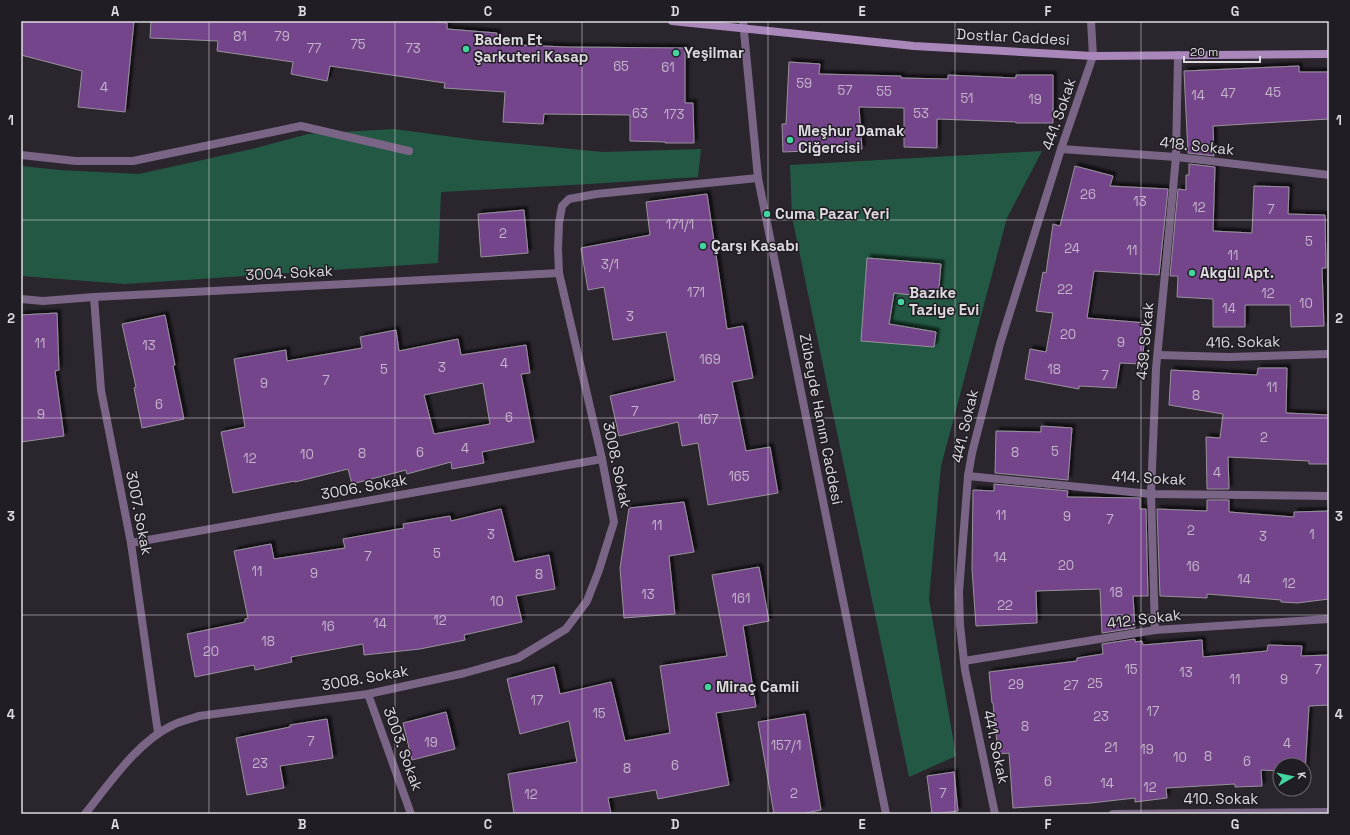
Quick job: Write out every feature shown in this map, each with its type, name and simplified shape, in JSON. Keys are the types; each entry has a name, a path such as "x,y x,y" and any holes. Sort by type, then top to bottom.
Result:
{"main road":[{"name":"Dostlar Caddesi","path":"672,21 744,25 914,46 1093,56 1329,54"}],"street":[{"path":"1091,21 1093,56"},
{"name":"Zübeyde Hanım Caddesi","path":"744,25 758,178 886,814"},
{"name":"441. Sokak","path":"995,814 964,661 960,625 959,592 968,476 972,452 1000,344 1061,149 1093,56"},
{"name":"439. Sokak","path":"1155,630 1151,494 1156,369 1176,157 1178,56"},
{"path":"21,155 76,162 133,161 301,126 409,151"},
{"name":"418. Sokak","path":"1061,149 1176,157 1329,175"},
{"name":"3008. Sokak","path":"85,814 126,762 158,733 174,724 199,716 368,694 465,673 518,658 566,628 587,601 600,570 614,522 602,459 559,273 559,223 562,206 569,199 596,194 758,178"},
{"name":"3004. Sokak","path":"21,299 43,301 94,297 559,273"},
{"name":"3007. Sokak","path":"94,297 101,390 131,543 158,733"},
{"name":"416. Sokak","path":"1158,355 1229,357 1329,354"},
{"name":"3006. Sokak","path":"131,543 602,459"},
{"name":"414. Sokak","path":"968,476 1151,494 1329,496"},
{"name":"412. Sokak","path":"964,661 1155,630 1329,619"},
{"name":"3003. Sokak","path":"368,694 411,814"},
{"name":"410. Sokak","path":"1112,814 1329,812"}],"green space":[{"path":"394,129 476,140 603,152 701,149 698,177 441,192 438,263 125,284 21,276 21,166 59,170 139,174 252,149 308,134"},
{"path":"1042,151 1007,218 941,466 929,599 956,756 909,777 792,217 790,165"}],"building":[{"path":"21,21 134,21 125,112 78,107 82,71 21,55"},
{"path":"151,21 428,21 447,23 447,29 497,33 496,44 566,47 685,48 685,103 693,103 694,143 630,141 630,115 544,114 543,124 503,122 505,92 444,88 445,83 330,66 327,81 291,74 293,62 217,51 218,41 150,38"},
{"path":"789,62 820,64 819,74 948,79 948,75 1016,78 1016,75 1053,75 1053,123 1016,123 937,119 937,148 904,147 904,108 859,107 862,149 830,152 830,150 783,152 782,124 786,124"},
{"path":"1299,66 1299,72 1329,72 1329,119 1213,126 1214,156 1188,153 1184,71"},
{"path":"1189,164 1215,167 1213,231 1252,233 1254,186 1289,187 1288,214 1325,215 1326,268 1322,268 1324,326 1291,327 1290,305 1245,305 1245,327 1213,327 1213,299 1177,297 1178,276 1170,276 1178,189 1186,190 1186,175 1189,175"},
{"path":"1075,166 1113,176 1110,186 1168,189 1159,275 1094,271 1087,318 1146,323 1142,364 1120,363 1116,388 1079,386 1079,389 1025,379 1030,349 1046,352 1053,313 1036,311 1043,272 1046,273 1053,224 1060,226"},
{"path":"707,194 727,329 743,326 753,378 732,382 746,451 770,447 778,493 708,505 698,443 682,446 678,422 619,436 610,396 675,381 666,332 613,340 604,287 588,290 581,248 650,235 646,202"},
{"path":"524,210 528,253 481,257 478,214"},
{"name":"Bazıke Taziye Evi","path":"867,258 941,264 938,298 894,293 889,324 936,332 934,347 861,341"},
{"path":"57,313 59,370 55,371 64,436 21,442 21,315"},
{"path":"165,315 175,365 173,366 184,419 142,428 134,388 136,387 122,324"},
{"path":"396,330 399,351 458,339 461,355 526,345 530,373 521,374 534,442 482,452 484,463 452,469 451,462 407,474 406,470 352,484 348,469 295,482 233,493 221,432 245,427 234,359 286,350 287,361 362,348 360,337","holes":["483,383 490,424 434,434 424,395"]},
{"path":"1258,368 1287,368 1286,413 1329,415 1329,464 1309,464 1309,461 1228,457 1229,489 1207,489 1206,437 1220,438 1223,414 1169,405 1171,370 1257,375"},
{"path":"1041,426 1072,428 1068,480 995,473 996,431 1041,432"},
{"path":"994,484 1068,491 1067,497 1140,498 1140,509 1146,509 1148,596 1133,596 1135,628 1102,633 1100,589 1036,591 1037,623 976,626 972,569 973,490 994,491"},
{"path":"1207,500 1229,500 1229,512 1294,517 1294,512 1329,511 1329,599 1297,603 1281,602 1281,600 1207,594 1207,598 1160,596 1157,509 1207,511"},
{"path":"684,502 694,552 669,556 675,614 624,618 620,568 629,508"},
{"path":"501,509 514,562 549,555 555,589 516,596 522,622 464,635 465,640 420,649 364,655 363,644 291,657 292,662 255,670 254,665 195,677 187,634 245,622 245,619 248,618 234,551 271,544 274,559 345,548 343,539 404,528 403,524 450,516 451,521"},
{"path":"759,567 769,621 743,626 756,707 716,713 729,785 658,799 656,790 608,798 611,814 514,814 508,774 577,762 569,721 520,734 507,679 554,667 560,694 611,682 625,741 670,733 660,666 727,656 712,575"},
{"path":"1135,639 1135,642 1142,641 1143,645 1202,640 1203,657 1267,651 1268,645 1302,646 1301,656 1328,655 1329,705 1309,706 1306,757 1272,757 1272,771 1261,770 1262,786 1235,787 1235,784 1166,788 1167,798 1135,802 1135,798 1091,803 1013,808 1009,753 998,754 989,672 1077,661 1077,658 1103,654 1102,644"},
{"path":"446,712 455,749 412,760 403,723"},
{"path":"805,714 821,810 801,814 774,814 758,722"},
{"path":"327,719 333,758 280,766 284,788 247,795 236,738 290,727 290,725"},
{"path":"954,772 958,811 932,814 927,776"}],"place":[{"name":"Badem Et Şarkuteri Kasap","path":"466,49"},
{"name":"Yeşilmar","path":"676,53"},
{"name":"Meşhur Damak Ciğercisi","path":"790,140"},
{"name":"Cuma Pazar Yeri","path":"767,214"},
{"name":"Çarşı Kasabı","path":"703,246"},
{"name":"Akgül Apt.","path":"1192,273"},
{"name":"Bazıke Taziye Evi","path":"901,302"},
{"name":"Miraç Camii","path":"708,687"}]}
